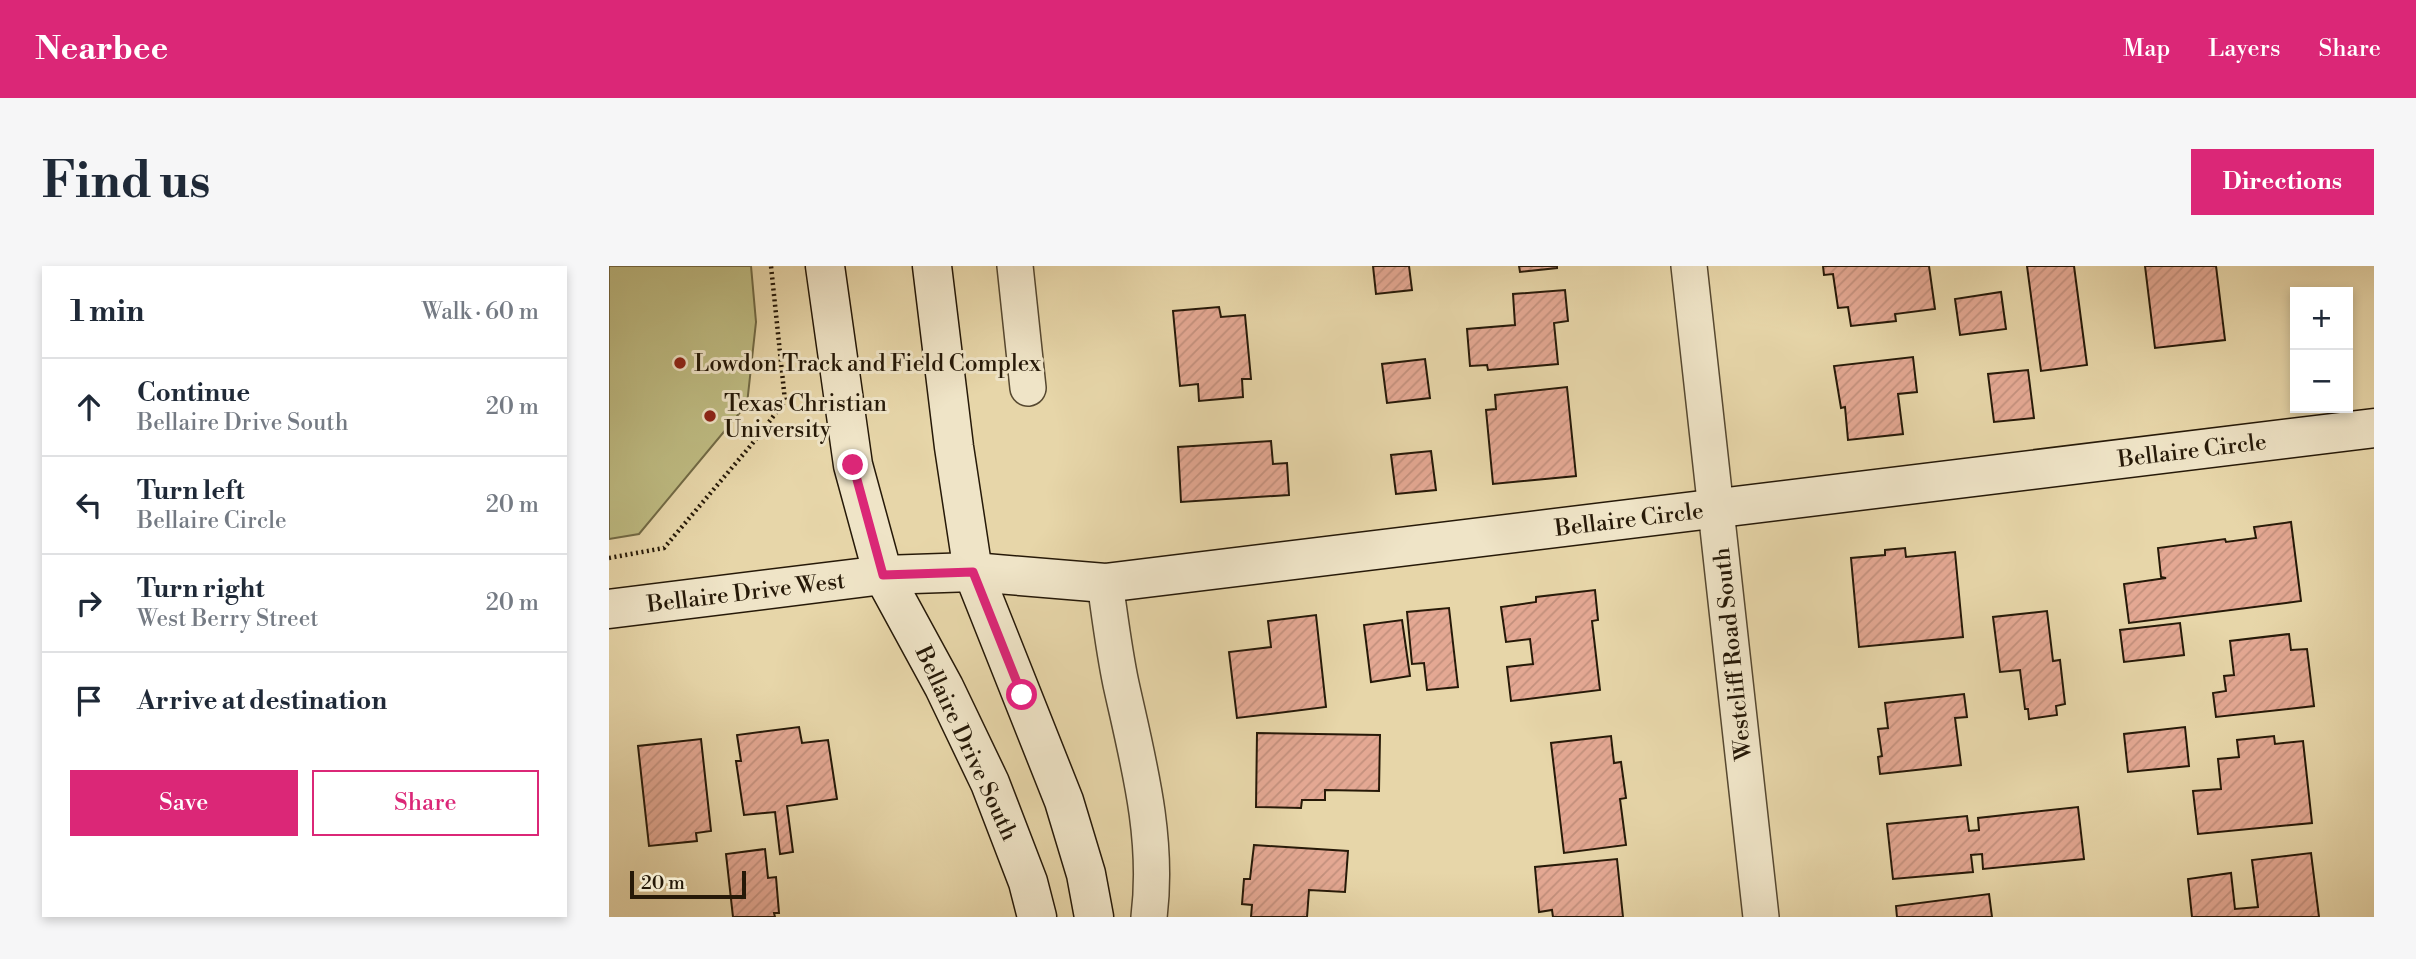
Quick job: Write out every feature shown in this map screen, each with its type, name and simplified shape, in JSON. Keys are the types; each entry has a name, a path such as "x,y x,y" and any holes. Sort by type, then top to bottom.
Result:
{"street":[{"name":"Bellaire Drive South","path":"825,266 853,465 883,575 944,687 990,783 1028,881 1037,917"},
{"path":"932,266 954,447 973,572 1064,801 1086,874 1094,917"},
{"path":"1015,266 1028,388"},
{"name":"Westcliff Road South","path":"1689,266 1761,917"},
{"name":"Bellaire Circle","path":"883,575 973,572 1105,583 2374,428"},
{"name":"Bellaire Drive West","path":"609,609 883,575"},
{"path":"1105,583 1115,649 1149,820 1152,863 1149,917"}],"path":[{"path":"609,558 663,548 786,401 771,266"}],"shaded area":[{"name":"Lowdon Track and Field Complex","path":"609,266 751,266 756,322 747,404 639,534 609,539"}],"building":[{"path":"1373,266 1409,266 1412,290 1376,294"},
{"path":"1519,266 1557,266 1557,268 1520,272"},
{"path":"1823,266 1929,266 1935,309 1895,314 1896,321 1851,326 1848,307 1838,308 1833,274 1824,275"},
{"path":"2027,266 2074,266 2087,365 2041,371"},
{"path":"2145,266 2216,266 2225,340 2155,348"},
{"path":"1565,290 1568,321 1554,323 1558,364 1488,370 1487,365 1470,366 1467,329 1515,325 1513,294"},
{"path":"2001,292 2006,329 1960,335 1955,299"},
{"path":"1219,307 1221,317 1245,315 1251,379 1242,379 1243,397 1199,401 1198,384 1180,386 1173,311"},
{"path":"1913,357 1917,392 1898,394 1903,434 1848,440 1845,407 1841,408 1834,366"},
{"path":"1425,359 1430,398 1387,403 1382,364"},
{"path":"2028,370 2034,418 1994,422 1988,374"},
{"path":"1567,387 1576,476 1493,484 1486,410 1496,409 1495,395"},
{"path":"1271,441 1273,464 1287,463 1289,495 1181,502 1178,447"},
{"path":"1431,451 1436,490 1396,494 1391,455"},
{"path":"2291,522 2301,601 2129,623 2124,584 2166,578 2161,577 2158,548 2225,539 2226,542 2256,538 2254,527"},
{"path":"1905,548 1906,557 1955,552 1963,637 1859,647 1851,558 1885,555 1885,550"},
{"path":"1595,590 1598,620 1592,621 1600,690 1511,701 1507,667 1533,664 1530,639 1506,642 1501,607 1536,602 1536,597"},
{"path":"1449,608 1458,687 1427,690 1424,663 1412,664 1407,612"},
{"path":"2047,611 2053,661 2060,660 2065,704 2056,706 2057,715 2029,719 2028,709 2025,709 2020,670 2000,672 1993,617"},
{"path":"1316,615 1326,707 1237,718 1229,652 1271,647 1268,621"},
{"path":"1402,620 1410,676 1371,682 1364,625"},
{"path":"2180,623 2184,655 2124,662 2120,630"},
{"path":"2289,634 2291,650 2307,649 2314,706 2216,717 2213,693 2226,691 2224,676 2234,675 2230,641"},
{"path":"1964,694 1967,717 1955,718 1961,765 1880,774 1878,757 1882,756 1878,729 1888,728 1885,703"},
{"path":"799,727 802,743 828,740 837,799 787,806 793,852 780,854 775,812 744,815 736,761 741,761 737,735"},
{"path":"2185,727 2189,766 2128,772 2124,734"},
{"path":"1257,733 1380,735 1379,791 1325,790 1325,800 1302,800 1301,808 1256,807"},
{"path":"1611,736 1614,763 1621,762 1626,798 1620,799 1626,845 1564,853 1551,743"},
{"path":"2274,736 2275,744 2303,741 2312,823 2198,834 2193,791 2221,789 2218,759 2239,757 2237,740"},
{"path":"701,739 711,831 696,833 697,841 649,846 638,746"},
{"path":"2078,807 2084,859 1983,869 1982,854 1971,855 1973,872 1893,879 1887,824 1967,816 1969,831 1979,830 1978,818"},
{"path":"1254,845 1348,851 1345,892 1309,890 1307,917 1251,917 1252,905 1242,904 1244,879 1250,879"},
{"path":"765,849 768,878 776,877 779,913 774,913 775,917 733,917 726,854"},
{"path":"2311,853 2319,917 2192,917 2188,879 2231,873 2235,909 2258,907 2252,860"},
{"path":"1617,859 1623,917 1553,917 1552,910 1539,912 1535,867"},
{"path":"1989,894 1992,917 1897,917 1896,906"}],"place":[{"name":"Lowdon Track and Field Complex","path":"680,363"},
{"name":"Texas Christian University","path":"710,416"}],"route":[{"path":"853,465 883,575 973,572 1022,695"}]}
